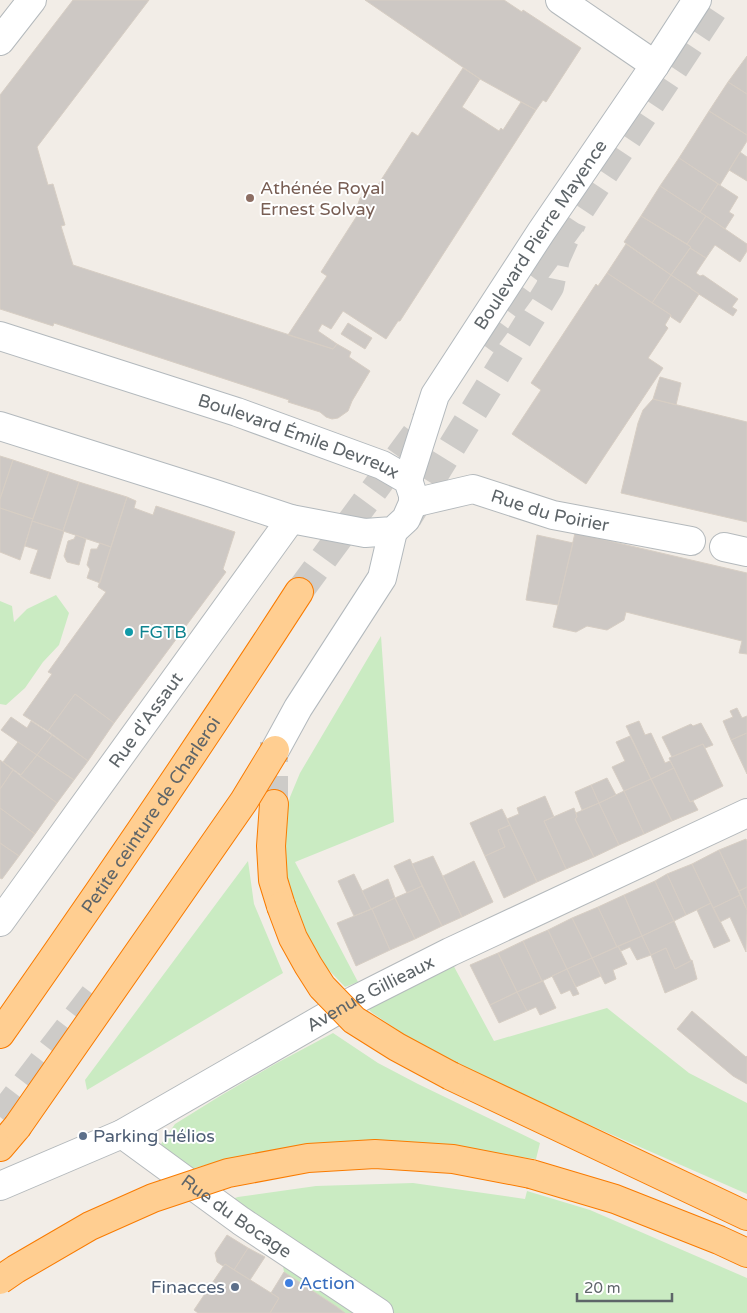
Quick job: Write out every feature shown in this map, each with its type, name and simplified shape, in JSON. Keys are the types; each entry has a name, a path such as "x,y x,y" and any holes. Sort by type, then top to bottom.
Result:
{"highway":[{"name":"Petite ceinture de Charleroi","path":"0,1034 86,910 299,592"},
{"path":"0,1147 17,1127 244,800 275,750"},
{"path":"274,804 271,846 273,880 281,906 293,938 308,966 322,987 354,1020 397,1047 451,1076 747,1216"},
{"path":"0,1280 90,1226 154,1198 228,1173 308,1158 375,1154 453,1159 531,1174 615,1199 747,1253"}],"street":[{"path":"0,41 32,0"},
{"path":"560,0 655,65"},
{"name":"Boulevard Pierre Mayence","path":"410,492 435,395 697,0"},
{"name":"Boulevard Émile Devreux","path":"0,336 237,412 382,465 410,492 406,519 394,531"},
{"path":"0,426 212,492 291,519 365,533 394,531 382,578 298,708 275,750"},
{"name":"Rue du Poirier","path":"410,492 473,489 553,515 691,541"},
{"name":"Rue d'Assaut","path":"0,922 291,519"},
{"name":"Avenue Gillieaux","path":"0,1186 122,1134 355,1000 450,952 747,813"},
{"name":"Rue du Bocage","path":"122,1134 241,1221 379,1313"}],"green space":[{"path":"56,595 69,613 59,645 43,662 25,688 6,705 0,704 0,601 12,606 14,622 27,609"},
{"path":"381,636 394,822 295,862 358,982 345,987 327,968 307,934 286,877 282,828 290,797 300,773"},
{"path":"248,861 254,904 283,973 87,1090 85,1080"},
{"path":"451,961 494,1041 607,1008 689,1073 747,1103 747,1194 442,1060 371,1012 366,1006"},
{"path":"333,1033 378,1063 540,1143 536,1159 417,1144 331,1143 227,1159 184,1171 161,1144 175,1124 275,1064"},
{"path":"413,1183 525,1199 527,1191 590,1210 747,1278 747,1313 386,1313 223,1202 238,1197 316,1186"},
{"path":"283,1266 357,1313 345,1313 284,1272"}],"building":[{"path":"73,0 149,0 37,147 48,185 53,184 65,225 61,226 73,265 333,349 337,344 351,352 349,357 370,371 348,411 338,418 326,417 320,412 288,402 289,400 54,323 53,326 0,309 0,95"},
{"path":"365,0 504,0 522,12 523,10 581,48 546,102 543,100 536,110 480,79"},
{"path":"747,56 747,94 728,82"},
{"path":"463,68 480,79 462,107 499,131 501,128 503,130 521,102 536,110 400,321 398,321 386,339 343,311 331,329 322,324 318,331 337,344 333,349 288,335 327,276 321,272 360,211 358,204 360,198 364,195 372,194 412,132 418,136"},
{"path":"728,82 747,94 747,135 709,111"},
{"path":"709,111 747,135 747,141 720,185 679,158"},
{"path":"740,152 747,157 747,181 729,170"},
{"path":"679,158 718,184 700,212 660,186"},
{"path":"718,184 738,197 729,212 734,215 725,229 700,212"},
{"path":"660,186 706,216 687,244 641,216"},
{"path":"641,216 691,247 671,275 624,242"},
{"path":"706,216 747,244 747,251 740,262 715,245 706,258 687,244"},
{"path":"626,244 671,275 652,303 607,273"},
{"path":"690,248 706,258 696,273 700,276 703,275 738,299 732,307 737,310 733,316 671,275"},
{"path":"607,273 671,315 665,325 668,328 648,358 663,368 586,484 512,434 541,390 531,383 596,284 598,286"},
{"path":"671,275 699,294 680,323 652,303"},
{"path":"348,323 372,338 365,349 341,334"},
{"path":"660,377 681,383 676,405 653,399"},
{"path":"653,399 747,422 747,522 621,493 638,423 643,410"},
{"path":"0,456 13,460 0,499"},
{"path":"13,460 49,472 33,519 0,508 0,499"},
{"path":"49,472 79,482 63,531 32,521"},
{"path":"79,482 127,497 111,547 63,531"},
{"name":"FGTB","path":"127,497 136,501 134,508 153,515 156,506 235,532 223,569 226,572 114,723 75,694 48,731 23,715 52,674 48,672 106,592 98,587"},
{"path":"0,508 33,519 20,560 0,552"},
{"path":"32,521 64,531 50,579 30,573 38,550 25,546"},
{"path":"575,533 747,573 747,654 739,653 742,641 626,612 624,620 607,630 587,626 576,632 553,627"},
{"path":"76,535 86,539 79,565 67,562 64,556 68,541 74,539"},
{"path":"537,535 573,543 558,605 526,600"},
{"path":"100,543 111,547 100,583 87,578 90,569 87,565 91,549 97,549"},
{"path":"75,694 114,723 88,761 48,731"},
{"path":"737,708 742,718 747,716 747,733 731,740 723,721 733,717 730,711"},
{"path":"11,717 27,728 31,721 52,735 37,755 1,730"},
{"path":"639,721 645,735 651,733 665,763 670,761 674,768 651,779 626,726"},
{"path":"701,723 713,745 705,748 703,744 672,757 662,737 691,724 693,726"},
{"path":"747,733 747,774 731,740"},
{"path":"52,735 88,761 74,780 37,755"},
{"path":"630,736 651,779 624,791 612,767 625,761 616,742"},
{"path":"18,742 37,755 21,775 3,762"},
{"path":"703,744 723,786 690,802 669,758"},
{"path":"37,755 74,780 57,803 20,776"},
{"path":"0,760 13,770 0,789"},
{"path":"674,768 690,802 693,801 698,810 672,821 651,779"},
{"path":"13,770 57,803 35,834 0,808 0,789"},
{"path":"607,778 616,795 599,803 591,785"},
{"path":"651,779 672,821 644,834 624,791"},
{"path":"591,785 599,803 582,810 575,792"},
{"path":"624,791 644,834 619,845 599,803"},
{"path":"545,796 554,817 544,821 566,869 537,882 507,819 519,814 517,808"},
{"path":"599,803 619,845 594,857 575,819 577,817 576,813"},
{"path":"0,808 35,834 19,856 0,843"},
{"path":"574,808 577,817 575,819 594,857 566,869 544,821"},
{"path":"502,809 510,825 498,830 505,847 485,856 470,823"},
{"path":"510,825 537,882 504,898 485,856 505,847 498,830"},
{"path":"746,839 747,887 739,891 719,850"},
{"path":"0,843 19,856 2,879 0,878"},
{"path":"719,850 740,895 713,908 692,864"},
{"path":"433,856 462,917 442,926 412,864"},
{"path":"410,859 422,886 407,893 394,866"},
{"path":"474,861 493,902 462,917 443,876"},
{"path":"692,864 711,903 686,915 667,874"},
{"path":"354,874 371,909 354,916 338,881"},
{"path":"667,874 686,915 674,921 655,881"},
{"path":"388,879 395,898 371,909 362,891"},
{"path":"655,881 674,921 642,936 624,895"},
{"path":"422,886 442,926 415,939 395,898"},
{"path":"747,887 747,910 739,891"},
{"path":"624,895 642,936 617,947 598,907"},
{"path":"740,895 747,910 746,952 730,917 720,922 713,908"},
{"path":"395,898 415,939 390,950 372,909"},
{"path":"711,903 730,941 714,948 697,910"},
{"path":"598,907 617,947 592,958 572,918"},
{"path":"372,909 390,950 356,966 337,923"},
{"path":"572,918 592,958 567,969 548,930"},
{"path":"674,921 691,961 675,969 666,948 651,955 642,936"},
{"path":"548,930 567,969 542,981 523,941"},
{"path":"642,936 651,955 637,960 630,947 621,951 618,946"},
{"path":"523,941 542,981 517,992 498,953"},
{"path":"618,946 627,964 613,970 616,979 605,984 592,958"},
{"path":"666,948 675,969 692,960 697,979 665,993 651,955"},
{"path":"498,953 517,992 490,1005 470,965"},
{"path":"592,958 601,976 576,987 567,969"},
{"path":"567,969 579,994 573,996 570,990 561,994 552,976"},
{"path":"543,981 556,1008 540,1015 536,1007 527,1011 517,992"},
{"path":"517,992 527,1011 499,1023 490,1005"},
{"path":"692,1011 747,1056 747,1084 733,1076 677,1029"},
{"path":"227,1235 248,1248 234,1270 225,1264 223,1266 217,1262 215,1253"},
{"path":"248,1248 265,1257 250,1280 234,1270"},
{"name":"Finacces","path":"225,1264 279,1298 270,1313 198,1313 194,1310"},
{"name":"Action","path":"284,1272 345,1313 270,1313 279,1298 271,1293"}],"tunnel":[{"path":"482,344 573,221 720,0"},
{"path":"408,518 550,287 556,259 573,221"},
{"path":"299,592 425,421"},
{"path":"274,742 274,804"},
{"path":"0,1117 99,988"}],"place":[{"name":"Athénée Royal Ernest Solvay","path":"250,198"},
{"name":"FGTB","path":"129,632"},
{"name":"Parking Hélios","path":"83,1136"},
{"name":"Action","path":"289,1283"},
{"name":"Finacces","path":"235,1287"}]}
